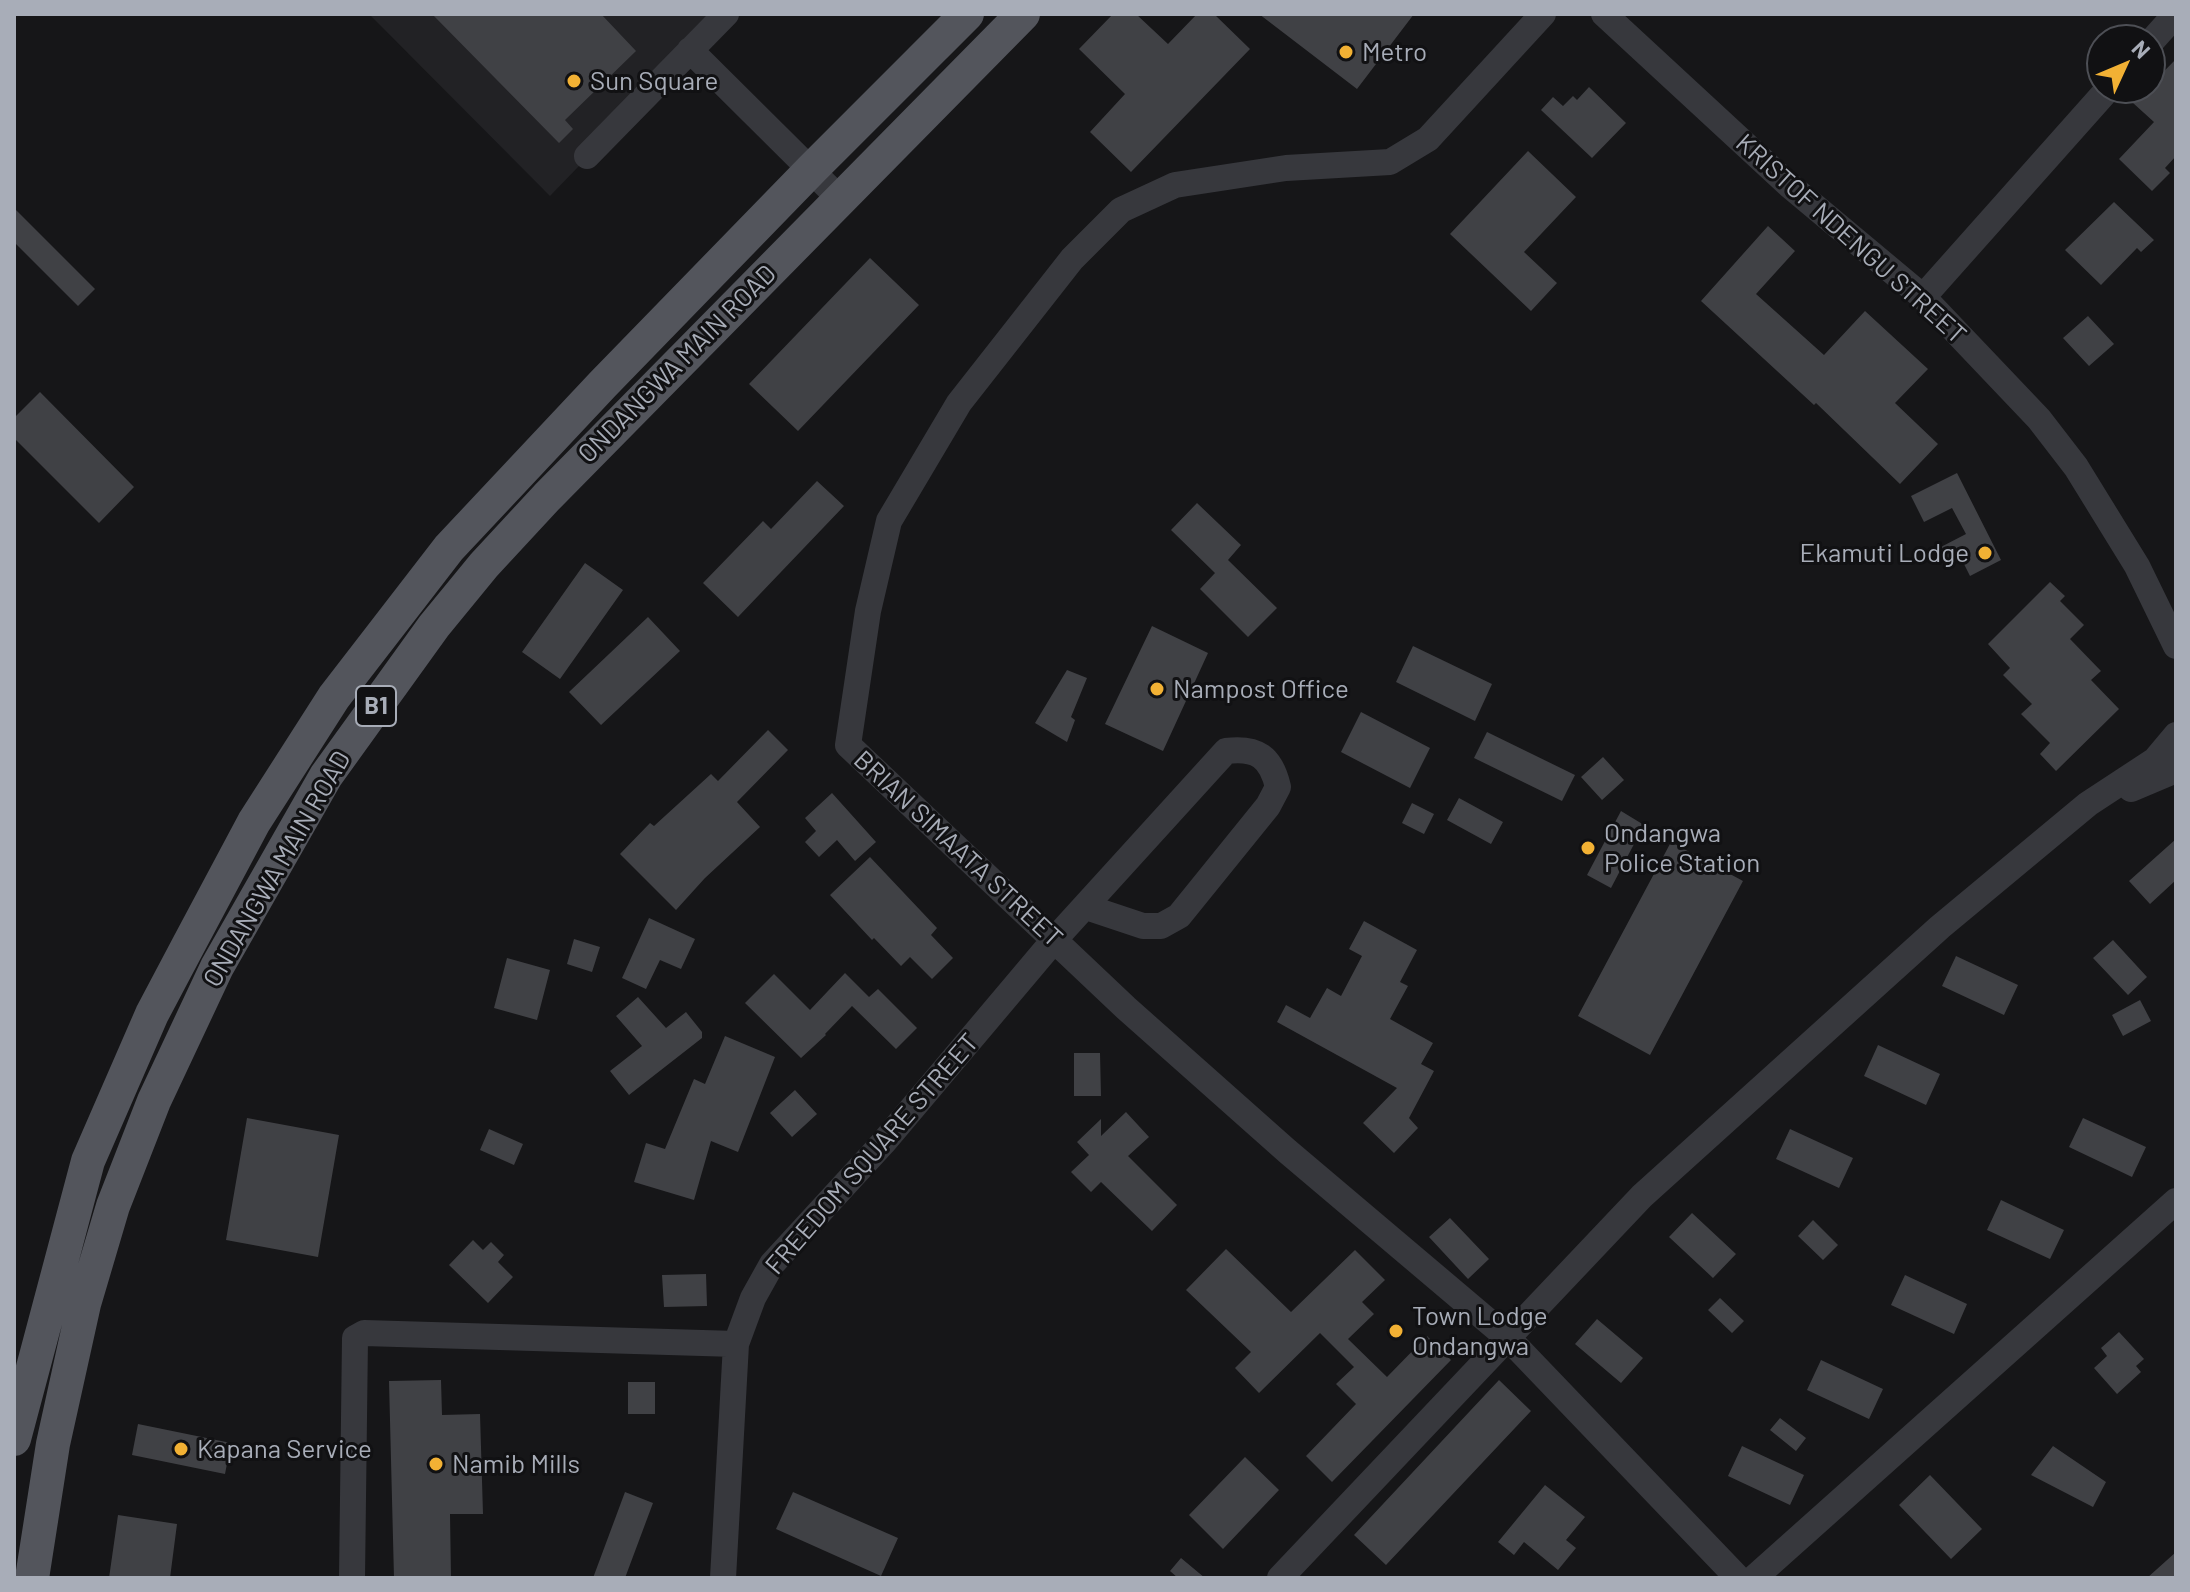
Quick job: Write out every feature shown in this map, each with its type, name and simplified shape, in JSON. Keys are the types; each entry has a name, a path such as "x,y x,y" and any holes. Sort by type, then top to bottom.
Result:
{"main road":[{"name":"ONDANGWA MAIN ROAD","path":"14,1439 88,1161 152,1014 254,822 334,697 449,548 603,384 967,14"},
{"name":"ONDANGWA MAIN ROAD","path":"32,1578 53,1444 84,1304 113,1206 154,1101 217,967 326,776 434,626 484,565 547,497 1023,14"},
{"path":"33,1363 69,1371"}],"street":[{"path":"587,156 726,14"},
{"name":"BRIAN SIMAATA STREET","path":"1543,14 1428,139 1390,162 1286,168 1175,185 1121,210 1072,259 959,403 889,521 868,611 848,745 1126,1008 1287,1151 1508,1338 1738,1578"},
{"name":"KRISTOF NDENGU STREET","path":"1604,14 1789,185 1923,297 2039,419 2076,467 2137,566 2176,646"},
{"path":"690,50 840,199"},
{"path":"1923,297 2095,104"},
{"path":"1280,1578 1652,1186 1940,927 2088,804 2155,760 2176,735"},
{"name":"FREEDOM SQUARE STREET","path":"723,1578 736,1344 753,1298 772,1264 883,1143 1055,939 1226,751 1245,749 1264,757 1274,770 1278,787 1268,806 1179,916 1161,926 1143,926 1086,907"},
{"path":"2088,804 2168,778"},
{"path":"1754,1578 2176,1201"},
{"path":"352,1578 355,1338 364,1333 736,1344"}],"shaded area":[{"path":"369,14 726,14 550,196"}],"building":[{"name":"Sun Square","path":"432,14 601,14 636,51 565,120 573,129 559,143"},
{"path":"1113,14 1136,14 1168,44 1197,14 1214,14 1250,49 1131,172 1090,132 1125,94 1079,49"},
{"name":"Metro","path":"1259,14 1414,14 1357,89"},
{"path":"2176,59 2176,156 2165,168 2170,173 2152,191 2119,159 2154,122 2134,104 2166,104 2166,69"},
{"path":"1589,87 1626,123 1592,158 1541,110 1553,97 1563,106 1573,96 1577,100"},
{"path":"1528,151 1576,197 1524,252 1557,283 1531,311 1450,234"},
{"path":"2114,202 2154,240 2141,252 2137,248 2101,285 2065,250"},
{"path":"14,208 95,289 78,306 14,242"},
{"path":"1768,226 1795,251 1756,294 1824,355 1865,311 1928,369 1895,403 1938,444 1900,484 1816,403 1814,405 1701,301"},
{"path":"870,258 919,305 798,431 749,384"},
{"path":"2088,316 2114,344 2089,366 2063,338"},
{"path":"40,392 134,487 99,523 14,438 14,418"},
{"path":"1957,473 2001,560 1970,576 1961,558 1946,565 1937,549 1966,534 1952,508 1924,522 1911,496"},
{"path":"817,481 844,506 738,617 703,583 763,521 771,529"},
{"path":"1197,503 1241,545 1228,560 1277,608 1248,637 1200,589 1215,573 1171,530"},
{"path":"585,563 623,590 560,679 522,652"},
{"path":"2050,582 2065,596 2060,601 2084,625 2070,639 2101,671 2091,680 2119,709 2056,771 2040,754 2050,743 2021,714 2032,704 2003,675 2010,668 1988,644"},
{"path":"648,617 680,651 601,725 569,692"},
{"name":"Nampost Office","path":"1152,626 1208,653 1163,751 1105,724"},
{"path":"1413,646 1492,684 1475,721 1396,682"},
{"path":"1067,670 1087,678 1071,717 1075,720 1067,742 1035,723"},
{"path":"1361,712 1430,748 1410,788 1341,752"},
{"path":"768,730 788,750 737,802 760,827 676,910 620,854 650,823 654,826 711,774 718,781"},
{"path":"1487,732 1575,775 1562,801 1474,758"},
{"path":"1603,757 1624,780 1602,800 1581,777"},
{"path":"832,793 876,842 855,861 837,840 819,857 805,842 816,831 805,818"},
{"path":"1459,798 1503,822 1491,844 1447,820"},
{"path":"1412,803 1434,814 1424,834 1402,823"},
{"path":"1621,811 1644,825 1611,888 1587,875"},
{"path":"2176,839 2176,880 2150,904 2129,881"},
{"path":"1671,842 1743,881 1650,1055 1578,1016"},
{"path":"870,857 937,928 931,935 953,958 932,979 910,957 901,966 830,895"},
{"path":"649,918 695,939 681,969 660,960 646,989 622,978"},
{"path":"1364,921 1417,950 1400,982 1408,986 1390,1019 1433,1043 1421,1064 1434,1071 1409,1118 1418,1128 1394,1153 1363,1123 1397,1088 1277,1022 1286,1005 1310,1018 1327,988 1341,996 1362,956 1349,949"},
{"path":"574,939 600,947 592,972 567,964"},
{"path":"2113,940 2147,977 2128,995 2093,958"},
{"path":"1956,956 2018,985 2004,1015 1942,986"},
{"path":"507,958 550,970 537,1020 494,1008"},
{"path":"845,973 869,997 878,989 917,1028 896,1049 852,1006 801,1058 745,1003 774,974 810,1010"},
{"path":"638,997 666,1028 686,1012 702,1032 702,1038 629,1095 610,1071 642,1046 616,1016"},
{"path":"2140,1000 2151,1021 2123,1036 2112,1015"},
{"path":"725,1036 775,1057 738,1152 711,1141 694,1200 634,1182 646,1143 665,1149 694,1079 705,1084"},
{"path":"1878,1045 1940,1074 1926,1105 1864,1076"},
{"path":"1074,1053 1100,1053 1101,1096 1074,1096"},
{"path":"795,1090 817,1114 792,1137 770,1113"},
{"path":"1126,1112 1149,1137 1128,1156 1177,1205 1152,1231 1101,1182 1091,1192 1071,1172 1089,1155 1077,1142 1101,1119 1101,1136"},
{"path":"247,1118 339,1135 318,1257 226,1240"},
{"path":"2083,1118 2146,1147 2132,1177 2069,1147"},
{"path":"489,1129 523,1144 514,1165 480,1150"},
{"path":"1790,1129 1853,1158 1839,1188 1776,1159"},
{"path":"2001,1200 2064,1230 2050,1259 1987,1230"},
{"path":"1692,1213 1736,1254 1713,1278 1669,1237"},
{"path":"1450,1218 1489,1259 1468,1279 1429,1237"},
{"path":"1813,1220 1838,1245 1823,1260 1798,1236"},
{"path":"473,1240 483,1250 491,1242 504,1255 498,1262 513,1277 488,1303 449,1265"},
{"path":"1226,1249 1291,1312 1355,1250 1385,1280 1362,1302 1374,1314 1348,1339 1387,1377 1427,1336 1451,1360 1332,1482 1306,1456 1356,1404 1336,1384 1354,1367 1320,1333 1259,1393 1235,1368 1251,1352 1186,1290"},
{"path":"706,1274 707,1306 664,1307 662,1275"},
{"path":"1905,1275 1967,1304 1954,1334 1891,1305"},
{"path":"1720,1298 1744,1321 1732,1333 1708,1310"},
{"path":"1597,1319 1643,1358 1621,1383 1575,1344"},
{"path":"2119,1332 2144,1359 2136,1366 2141,1372 2117,1394 2094,1368 2107,1356 2101,1348"},
{"path":"1821,1360 1883,1389 1869,1419 1807,1390"},
{"name":"Namib Mills","path":"441,1380 442,1415 480,1414 483,1514 450,1514 451,1578 394,1578 389,1381"},
{"path":"1499,1380 1531,1411 1386,1565 1354,1535"},
{"path":"628,1382 655,1382 655,1414 628,1414"},
{"path":"1780,1418 1806,1438 1796,1451 1770,1430"},
{"name":"Kapana Service","path":"138,1424 231,1443 225,1474 132,1455"},
{"path":"1742,1446 1804,1475 1790,1505 1728,1476"},
{"path":"2053,1446 2106,1482 2093,1507 2031,1475"},
{"path":"1245,1457 1279,1490 1223,1549 1189,1515"},
{"path":"1930,1475 1982,1529 1951,1559 1899,1505"},
{"path":"1545,1485 1585,1517 1566,1540 1576,1548 1558,1570 1524,1542 1514,1555 1498,1542"},
{"path":"625,1492 653,1503 625,1578 593,1578"},
{"path":"793,1492 898,1538 881,1576 776,1529"},
{"path":"118,1515 177,1524 170,1578 109,1578"},
{"path":"2176,1552 2176,1578 2147,1578"},
{"path":"1181,1558 1205,1578 1178,1578 1170,1571"}],"place":[{"name":"Metro","path":"1346,52"},
{"name":"Sun Square","path":"574,81"},
{"name":"Ekamuti Lodge","path":"1985,553"},
{"name":"Nampost Office","path":"1157,689"},
{"name":"Ondangwa Police Station","path":"1588,848"},
{"name":"Town Lodge Ondangwa","path":"1396,1331"},
{"name":"Kapana Service","path":"181,1449"},
{"name":"Namib Mills","path":"436,1464"}]}
